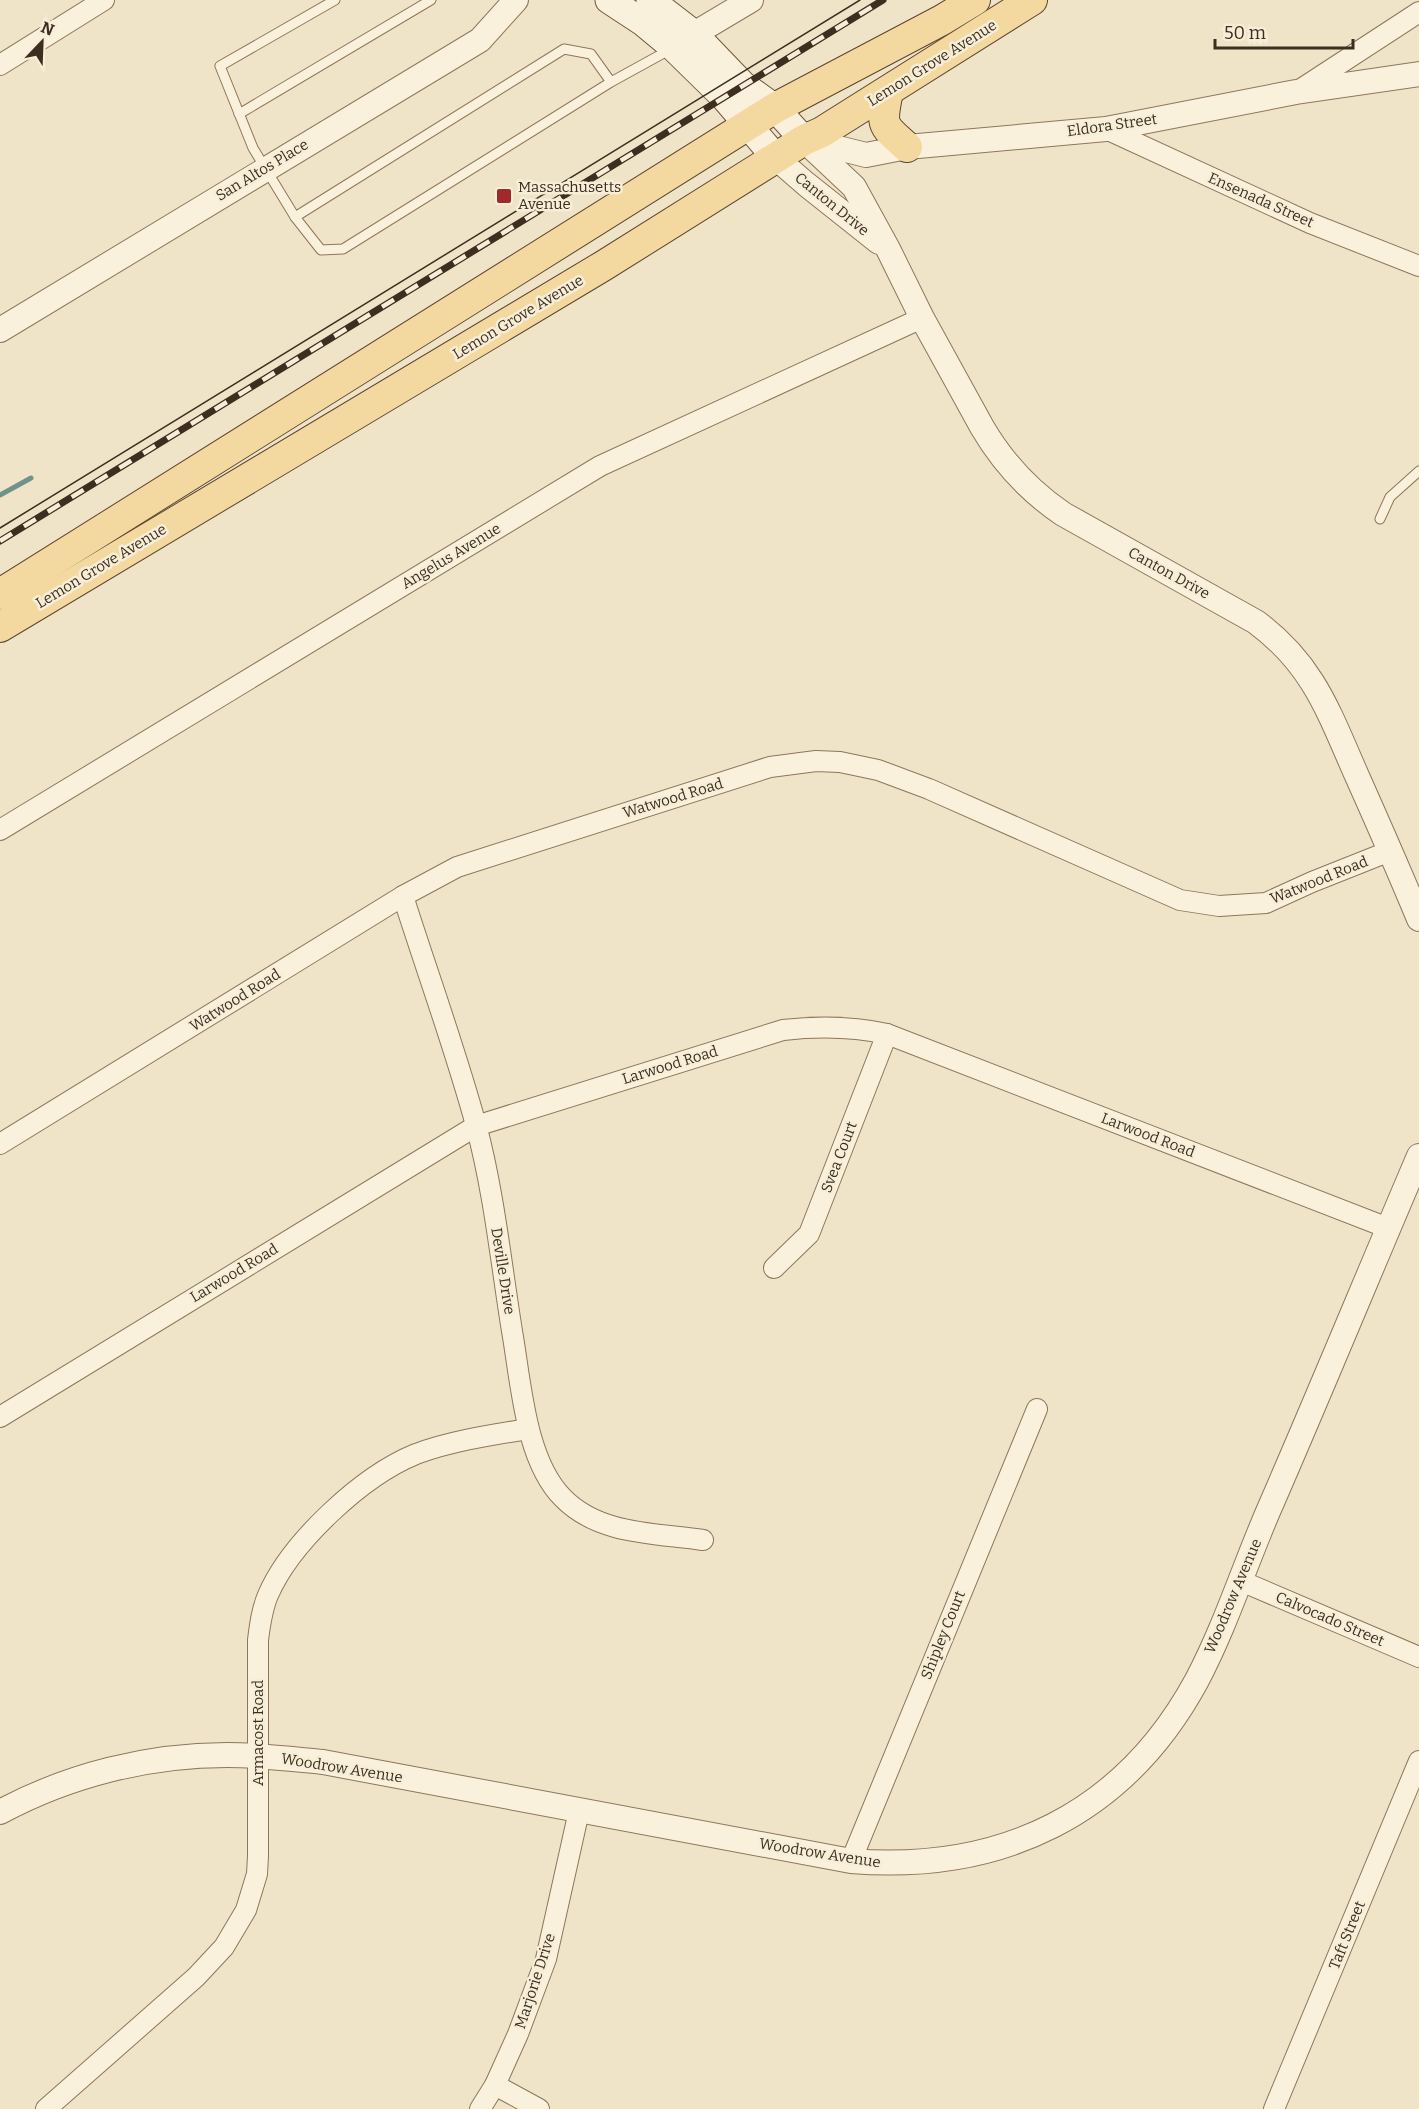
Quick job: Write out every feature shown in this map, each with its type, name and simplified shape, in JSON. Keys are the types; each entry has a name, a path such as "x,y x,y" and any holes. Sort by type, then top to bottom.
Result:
{"main road":[{"path":"609,0 644,23 684,41 775,108 804,140"},
{"path":"650,0 747,125 776,158"},
{"name":"Lemon Grove Avenue","path":"0,594 747,125 975,0"},
{"name":"Lemon Grove Avenue","path":"0,627 603,266 1032,0"},
{"path":"888,91 883,118 885,127 907,147"}],"street":[{"path":"0,65 104,0"},
{"name":"San Altos Place","path":"0,330 480,40 516,0"},
{"path":"684,41 751,0"},
{"path":"1296,92 1419,12"},
{"name":"Eldora Street","path":"804,140 866,155 907,147 1106,129 1296,92 1419,74"},
{"name":"Ensenada Street","path":"1106,129 1310,223 1419,266"},
{"name":"Canton Drive","path":"804,140 854,187 922,318 992,444 1014,473 1063,514 1256,622 1296,657 1323,698 1419,919"},
{"name":"Canton Drive","path":"776,158 888,249"},
{"name":"Angelus Avenue","path":"0,830 600,466 922,318"},
{"name":"Watwood Road","path":"0,1144 403,896 457,867 770,767 816,760 840,762 878,770 929,789 1180,900 1218,906 1266,903 1390,851"},
{"name":"Deville Drive","path":"403,896 476,1126 489,1186 528,1429 546,1478 562,1498 588,1517 616,1528 704,1540"},
{"name":"Larwood Road","path":"0,1417 476,1126 783,1030 818,1026 864,1029 887,1034 1388,1228"},
{"name":"Svea Court","path":"774,1268 808,1234 887,1034"},
{"name":"Woodrow Avenue","path":"0,1812 62,1784 126,1766 192,1756 259,1756 323,1762 851,1861 911,1864 972,1856 1030,1837 1083,1808 1131,1770 1170,1724 1197,1680 1419,1156"},
{"name":"Shipley Court","path":"851,1861 1037,1410"},
{"name":"Armacost Road","path":"46,2109 196,1977 224,1947 238,1927 257,1874 258,1640 260,1624 268,1595 294,1553 340,1504 366,1481 415,1455 495,1434 528,1429"},
{"name":"Calvocado Street","path":"1240,1581 1419,1656"},
{"name":"Taft Street","path":"1274,2109 1419,1761"},
{"name":"Marjorie Drive","path":"480,2109 495,2085 518,2034 546,1959 579,1811"},
{"path":"495,2085 539,2109"}],"lane":[{"path":"335,0 220,66 253,148 295,217 321,250 343,249 611,82 684,41"},
{"path":"239,114 431,0"},
{"path":"295,217 564,49 591,54 611,82"},
{"path":"1380,519 1390,497 1419,471"}],"waterway":[{"path":"0,495 31,478"}],"tram line":[{"path":"0,528 860,0"}],"railway":[{"path":"0,541 883,0"}],"place":[{"name":"Massachusetts Avenue","path":"504,196"}]}
